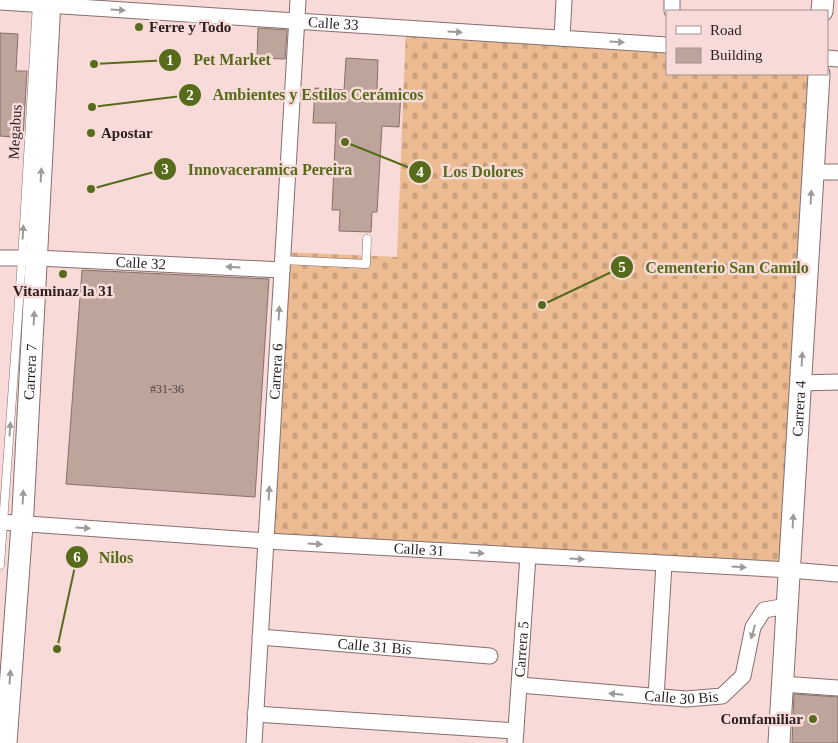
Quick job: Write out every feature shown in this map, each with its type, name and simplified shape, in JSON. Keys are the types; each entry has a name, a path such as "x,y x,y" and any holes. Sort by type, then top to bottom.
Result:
{"main road":[{"name":"Carrera 7","path":"6,743 8,522 29,258 42,2"},
{"name":"Carrera 4","path":"779,743 819,75"}],"street":[{"name":"Carrera 6","path":"254,743 298,0"},
{"path":"562,38 564,0"},
{"name":"Calle 33","path":"0,2 42,2 296,21 666,45"},
{"path":"813,172 838,172"},
{"name":"Calle 32","path":"0,258 282,265"},
{"path":"800,383 838,382"},
{"name":"Calle 31","path":"8,522 266,541 838,574"},
{"name":"Carrera 5","path":"515,737 528,556"},
{"path":"656,697 664,564"},
{"name":"Calle 30 Bis","path":"520,685 686,699 722,696 743,676 753,627 764,610 787,606"},
{"name":"Calle 31 Bis","path":"260,636 490,656"},
{"path":"782,684 838,688"},
{"path":"255,714 515,737"}],"lane":[{"path":"282,265 366,264 367,239"},
{"path":"0,565 8,522"}],"green space":[{"path":"406,29 666,45 666,75 819,75 790,570 266,541 283,252 397,257"}],"building":[{"path":"258,28 287,30 285,59 257,58"},
{"path":"0,33 18,34 16,71 27,71 23,138 0,136"},
{"path":"346,58 378,60 377,91 401,92 399,127 382,126 377,212 372,212 371,232 339,231 340,210 332,210 336,123 313,123 315,88 344,90"},
{"path":"82,270 269,279 255,497 66,484"},
{"name":"Comfamiliar","path":"794,694 838,697 838,743 792,743"}],"place":[{"name":"Ferre y Todo","path":"139,27"},
{"name":"Pet Market","path":"94,64"},
{"name":"Ambientes y Estilos Cerámicos","path":"92,107"},
{"name":"Apostar","path":"91,133"},
{"name":"Los Dolores","path":"345,142"},
{"name":"Innovaceramica Pereira","path":"91,189"},
{"name":"Vitaminaz la 31","path":"63,274"},
{"name":"Cementerio San Camilo","path":"542,305"},
{"name":"Nilos","path":"57,649"},
{"name":"Comfamiliar","path":"813,719"}]}
